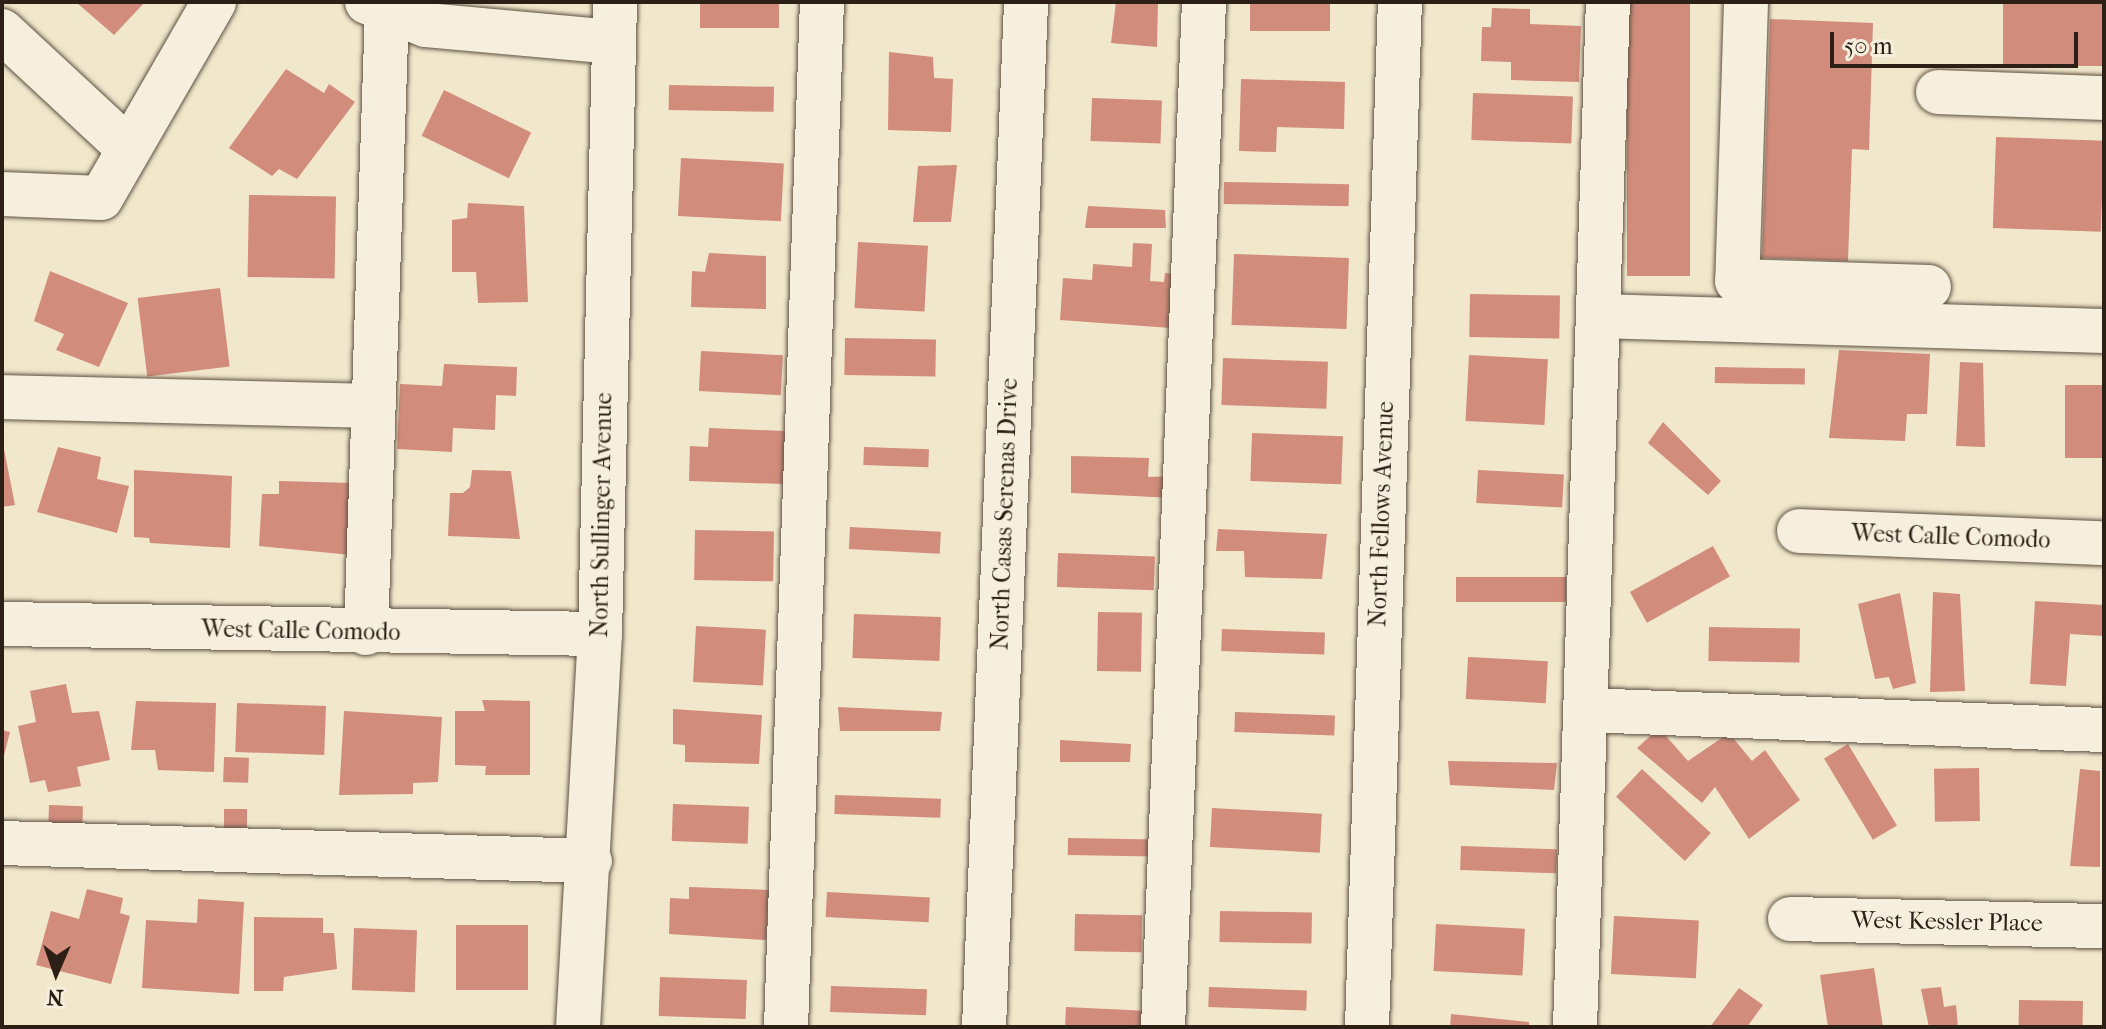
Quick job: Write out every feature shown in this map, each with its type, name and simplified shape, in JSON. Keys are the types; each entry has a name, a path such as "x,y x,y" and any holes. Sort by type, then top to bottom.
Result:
{"street":[{"path":"2,194 101,198 214,2"},
{"path":"786,1027 822,2"},
{"name":"North Casas Serenas Drive","path":"984,1027 1026,2"},
{"path":"1163,1027 1204,2"},
{"name":"North Fellows Avenue","path":"1367,1027 1400,2"},
{"path":"1575,1027 1608,2"},
{"path":"1746,2 1737,281 1929,287"},
{"path":"366,633 373,406 377,6 426,25 614,22"},
{"name":"North Sullinger Avenue","path":"578,1027 590,861 600,634 614,22"},
{"path":"2,31 128,148"},
{"path":"1938,92 2104,98"},
{"path":"1598,316 2104,331"},
{"path":"2,397 373,406"},
{"name":"West Calle Comodo","path":"1799,531 2104,543"},
{"name":"West Calle Comodo","path":"2,624 366,633 600,634"},
{"path":"1585,710 2104,730"},
{"path":"2,843 590,861"},
{"name":"West Kessler Place","path":"1790,919 2104,926"}],"building":[{"path":"76,2 145,2 114,35"},
{"path":"700,2 779,2 779,28 700,28"},
{"path":"1116,2 1158,2 1157,47 1111,43"},
{"path":"1250,2 1330,2 1330,31 1250,31"},
{"path":"1627,2 1690,2 1690,276 1627,276"},
{"path":"2003,2 2104,2 2104,66 2003,66"},
{"path":"1492,8 1530,9 1530,24 1581,26 1579,82 1511,80 1511,62 1481,61 1482,27 1491,27"},
{"path":"1770,19 1873,23 1869,150 1852,149 1848,261 1762,258"},
{"path":"889,52 933,57 934,78 953,79 951,132 888,130"},
{"path":"286,69 324,93 329,84 355,102 297,179 279,169 272,176 229,148"},
{"path":"1241,79 1345,82 1344,129 1277,127 1276,152 1239,151"},
{"path":"669,85 774,87 774,112 669,110"},
{"path":"444,90 531,133 509,178 422,136"},
{"path":"1473,93 1573,96 1571,143 1471,140"},
{"path":"1092,98 1162,100 1160,143 1090,141"},
{"path":"1996,137 2104,141 2101,232 1993,228"},
{"path":"681,158 784,163 781,221 678,216"},
{"path":"957,165 951,222 913,222 918,166"},
{"path":"1224,182 1349,184 1349,206 1224,204"},
{"path":"249,195 336,197 335,279 248,277"},
{"path":"468,203 524,206 528,302 478,303 476,272 452,272 452,220 467,218"},
{"path":"1088,206 1165,210 1166,228 1085,228"},
{"path":"858,242 928,246 924,312 855,308"},
{"path":"1133,243 1152,244 1150,281 1164,282 1165,273 1188,275 1185,329 1060,320 1063,278 1092,280 1093,264 1132,267"},
{"path":"709,253 766,256 766,309 691,307 692,271 705,272"},
{"path":"1234,254 1349,258 1346,329 1232,325"},
{"path":"50,271 128,303 99,367 56,350 64,334 34,321"},
{"path":"220,288 230,366 147,377 138,298"},
{"path":"1470,294 1560,296 1559,339 1469,337"},
{"path":"845,338 936,340 935,377 844,375"},
{"path":"1839,350 1930,354 1927,414 1907,414 1905,441 1829,438"},
{"path":"701,351 783,355 781,395 699,391"},
{"path":"1469,355 1548,359 1544,425 1466,421"},
{"path":"1223,358 1328,362 1326,409 1221,405"},
{"path":"1960,362 1983,363 1985,447 1956,446"},
{"path":"444,364 517,367 516,396 496,395 495,430 453,428 452,452 397,449 400,384 442,386"},
{"path":"1715,367 1805,369 1805,385 1715,383"},
{"path":"2065,385 2104,385 2104,458 2065,458"},
{"path":"1663,422 1721,481 1708,495 1648,443"},
{"path":"709,428 785,431 783,484 689,481 690,446 708,447"},
{"path":"1252,433 1343,436 1341,484 1250,481"},
{"path":"2,439 15,505 2,507"},
{"path":"58,447 101,457 97,479 129,486 117,533 37,512"},
{"path":"864,447 929,449 928,467 863,465"},
{"path":"1071,456 1149,458 1148,477 1173,476 1174,498 1071,493"},
{"path":"134,470 232,476 230,548 150,543 149,538 134,537"},
{"path":"472,470 511,471 520,539 448,536 450,493 463,493 470,487"},
{"path":"1478,470 1564,475 1562,507 1476,503"},
{"path":"279,481 352,483 351,555 259,546 262,494 279,494"},
{"path":"850,527 941,532 940,554 849,549"},
{"path":"1218,529 1327,534 1322,579 1245,577 1244,551 1216,551"},
{"path":"695,530 774,531 773,581 694,580"},
{"path":"1713,546 1730,577 1647,623 1630,592"},
{"path":"1058,553 1155,556 1154,590 1057,587"},
{"path":"1456,577 1566,577 1566,602 1456,602"},
{"path":"1933,592 1960,594 1965,691 1930,692"},
{"path":"1900,593 1916,683 1893,689 1889,677 1875,679 1858,604"},
{"path":"2035,601 2104,605 2104,636 2070,634 2066,686 2030,684"},
{"path":"1098,612 1142,613 1141,672 1097,671"},
{"path":"854,614 941,617 939,661 852,658"},
{"path":"696,626 766,630 763,686 693,682"},
{"path":"1709,627 1800,629 1799,663 1708,661"},
{"path":"1222,629 1325,633 1324,655 1221,651"},
{"path":"1468,657 1548,661 1546,703 1466,699"},
{"path":"66,684 72,713 99,711 110,760 77,767 81,786 48,792 45,780 30,783 18,726 36,722 30,691"},
{"path":"482,700 530,701 530,775 485,775 486,766 455,765 455,711 485,711"},
{"path":"136,701 216,703 214,772 158,770 155,750 131,750"},
{"path":"237,703 326,706 324,755 235,752"},
{"path":"838,707 942,712 940,731 840,731"},
{"path":"673,709 762,715 759,764 685,762 685,745 673,744"},
{"path":"344,711 442,717 438,782 413,783 413,794 339,795"},
{"path":"1235,712 1335,715 1334,735 1234,732"},
{"path":"1659,728 1688,761 1729,733 1752,761 1765,750 1800,800 1749,839 1715,787 1702,803 1637,748"},
{"path":"2,730 10,732 3,759 2,758"},
{"path":"1060,740 1131,744 1130,762 1060,762"},
{"path":"1848,744 1897,825 1873,840 1824,758"},
{"path":"224,757 249,758 248,783 223,782"},
{"path":"1448,761 1557,763 1554,790 1450,785"},
{"path":"1979,768 1980,821 1935,822 1934,769"},
{"path":"1642,769 1711,833 1685,861 1616,797"},
{"path":"2080,769 2100,771 2100,867 2070,866"},
{"path":"835,795 941,799 940,818 834,814"},
{"path":"673,804 749,807 748,844 672,841"},
{"path":"49,805 83,806 82,827 48,826"},
{"path":"1212,808 1322,814 1320,853 1210,847"},
{"path":"224,809 247,809 247,832 224,832"},
{"path":"1068,838 1155,840 1155,857 1068,855"},
{"path":"1461,846 1557,849 1556,873 1460,870"},
{"path":"689,887 769,890 766,940 669,934 670,898 689,899"},
{"path":"87,889 123,898 120,913 130,916 111,984 36,965 51,911 79,919"},
{"path":"827,892 930,897 929,922 826,917"},
{"path":"198,899 244,902 239,994 142,988 146,920 197,923"},
{"path":"1220,911 1312,913 1311,944 1219,942"},
{"path":"1075,914 1142,915 1141,952 1074,951"},
{"path":"1614,916 1699,920 1696,978 1611,974"},
{"path":"254,917 323,918 323,933 334,933 337,969 284,977 283,991 254,991"},
{"path":"1436,924 1525,929 1522,976 1434,971"},
{"path":"456,925 528,925 528,990 456,990"},
{"path":"354,928 417,930 415,992 352,990"},
{"path":"1874,968 1883,1027 1828,1027 1820,975"},
{"path":"660,977 747,980 746,1019 659,1016"},
{"path":"831,986 927,989 926,1015 830,1012"},
{"path":"1209,987 1307,990 1306,1010 1208,1007"},
{"path":"1941,987 1944,1007 1956,1005 1958,1027 1929,1027 1921,989"},
{"path":"1739,988 1763,1005 1747,1027 1710,1027"},
{"path":"2019,1000 2083,1001 2083,1027 2019,1027"},
{"path":"1066,1007 1149,1011 1148,1027 1065,1027"},
{"path":"1451,1014 1529,1022 1529,1027 1450,1027"}]}
